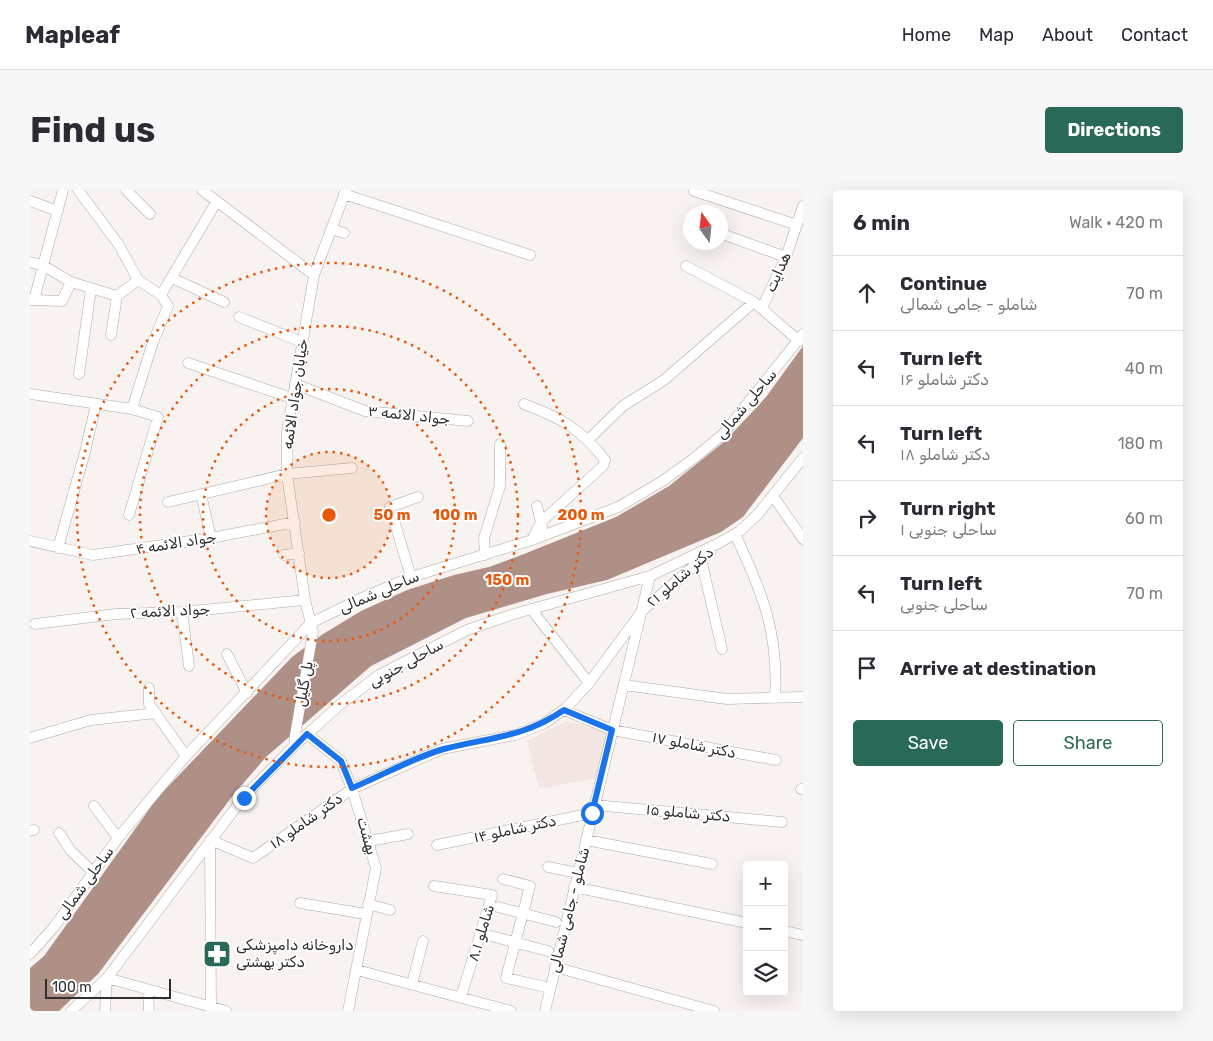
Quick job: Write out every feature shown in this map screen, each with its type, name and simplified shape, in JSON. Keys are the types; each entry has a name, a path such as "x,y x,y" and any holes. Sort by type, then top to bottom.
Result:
{"street":[{"path":"63,190 44,266 32,300 62,301 71,282"},
{"path":"78,190 119,245 138,280 161,295 168,306 153,342 132,409"},
{"path":"126,190 150,214"},
{"path":"694,190 797,225"},
{"path":"345,192 530,254"},
{"name":"خیابان جواد الائمه","path":"312,628 305,600 295,522 286,474 287,432 314,275 345,192"},
{"path":"161,295 172,278 211,194 314,275"},
{"path":"30,201 58,211"},
{"name":"هدایت","path":"758,305 786,258 803,206"},
{"path":"331,229 344,233"},
{"path":"728,236 786,258"},
{"path":"30,262 44,266 71,282 118,296"},
{"path":"686,266 758,305 801,337"},
{"path":"172,278 224,302"},
{"path":"111,336 118,296 138,280"},
{"path":"79,374 91,289"},
{"path":"589,439 623,406 664,380 758,305"},
{"path":"239,317 302,342"},
{"name":"ساحلی شمالی","path":"30,954 54,927 118,838 186,756 312,628 364,596 410,577 485,556 545,536 618,507 661,482 694,459 723,434 801,337"},
{"path":"188,363 292,398"},
{"name":"جواد الائمه ۳","path":"295,384 365,411 468,421"},
{"path":"30,394 132,409 158,417 129,515"},
{"path":"58,548 85,452 96,404"},
{"path":"524,404 557,416 589,439 605,460 603,466 541,522 532,540"},
{"path":"485,556 484,538 500,486 500,444"},
{"name":"ساحلی جنوبی","path":"71,1011 107,978 210,840 295,740 307,734 379,674 467,630 650,576 719,543 735,534 758,514 802,460"},
{"path":"168,502 286,474 352,468"},
{"path":"201,494 211,538"},
{"path":"773,496 803,538"},
{"path":"410,577 390,507 418,497"},
{"path":"537,506 545,536"},
{"name":"جواد الائمه ۴","path":"30,541 93,555 211,538 295,522"},
{"path":"735,534 760,590 768,615 777,666 775,698"},
{"name":"دکتر شاملو ۲۱","path":"642,611 719,543"},
{"path":"284,555 299,553"},
{"path":"701,559 722,649"},
{"name":"شاملو - جامی شمالی","path":"545,1011 650,576"},
{"name":"جواد الائمه ۲","path":"35,624 116,614 182,612 305,600"},
{"path":"531,610 589,683"},
{"name":"دکتر شاملو ۱۸","path":"210,840 253,858 352,788 442,749 515,735 545,723 564,710 589,683 642,611"},
{"path":"182,612 189,666"},
{"name":"پل گلیل","path":"295,740 312,628"},
{"path":"227,654 247,692"},
{"path":"624,685 718,698 803,697"},
{"path":"149,688 149,704 186,756"},
{"name":"دکتر شاملو ۱۷","path":"564,710 612,730 776,760"},
{"path":"30,738 91,720 156,713"},
{"name":"بهشت","path":"307,734 341,761 352,788 376,868 357,970"},
{"path":"94,806 118,838"},
{"name":"دکتر شاملو ۱۵","path":"593,809 782,822"},
{"name":"دکتر شاملو ۱۴","path":"437,845 593,809"},
{"path":"59,833 71,851 93,872"},
{"path":"369,841 408,834"},
{"path":"210,840 211,1009"},
{"path":"586,840 712,864"},
{"path":"548,866 578,873"},
{"path":"503,879 530,886 506,978 550,988"},
{"name":"شاملو ۸.۱","path":"434,886 492,895 462,997"},
{"path":"574,887 743,922"},
{"path":"300,903 390,910"},
{"path":"498,907 556,922"},
{"path":"788,932 803,935"},
{"path":"491,936 548,951"},
{"path":"412,984 423,941"},
{"path":"555,967 714,1011"},
{"path":"348,1011 357,970 511,1011"},
{"path":"105,1011 107,978 211,1009 226,1011"},
{"path":"148,990 149,1011"}],"shaded area":[{"path":"803,346 803,438 743,517 721,532 607,580 547,594 466,618 371,666 266,757 234,794 98,974 59,1011 30,1011 30,968 44,956 158,797 292,657 323,634 361,611 407,590 454,575 489,567 524,554 616,517 669,486 725,441 766,397"},
{"path":"566,721 611,733 601,777 539,789 527,741"}],"place":[{"name":"داروخانه دامپزشکی دکتر بهشتی","path":"217,954"}],"route":[{"path":"244,798 307,734 341,761 352,788 442,749 515,735 545,723 564,710 612,730 592,813"}]}
